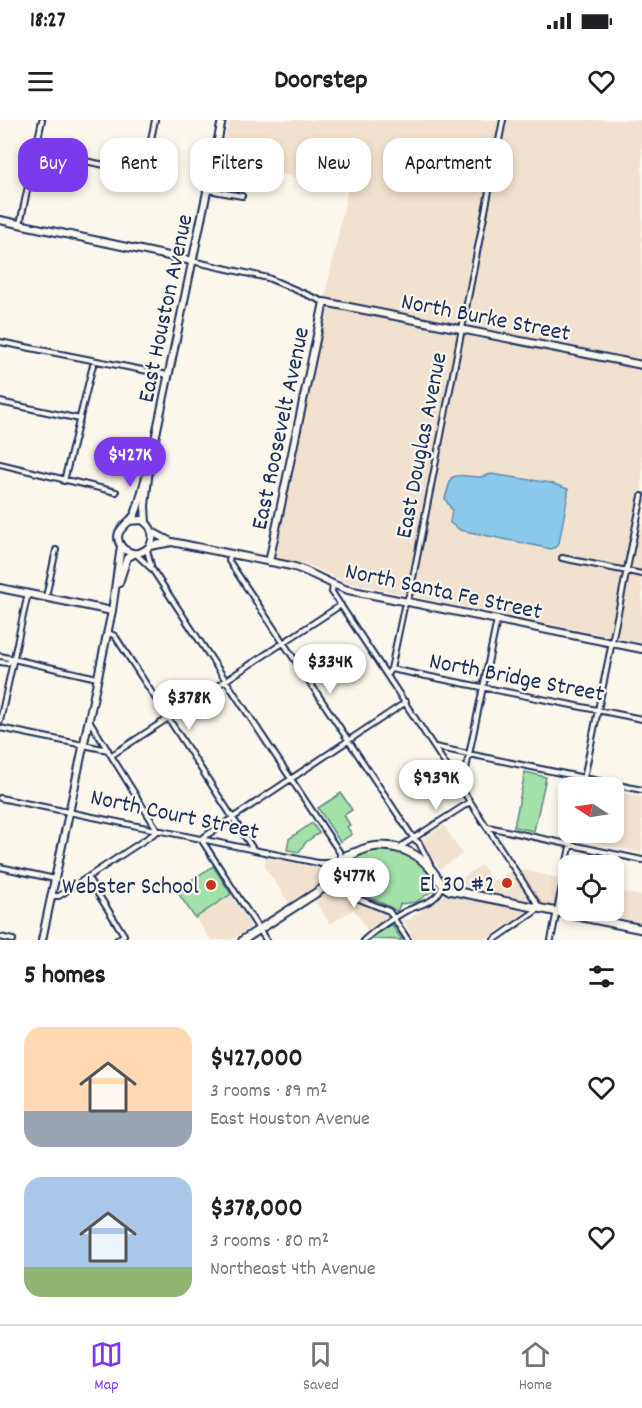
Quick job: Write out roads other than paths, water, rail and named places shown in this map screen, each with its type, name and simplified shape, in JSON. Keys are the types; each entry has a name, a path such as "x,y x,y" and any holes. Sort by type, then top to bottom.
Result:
{"main road":[{"path":"243,940 339,874 347,859 362,850 384,846 399,848 417,856 431,869 442,886 455,892 642,929"}],"street":[{"path":"39,138 42,120"},
{"path":"88,162 144,173 155,120"},
{"name":"East Houston Avenue","path":"218,138 222,120"},
{"name":"East Douglas Avenue","path":"392,669 406,602 410,593 460,329 503,120"},
{"path":"20,224 27,192"},
{"name":"East Houston Avenue","path":"129,521 136,511 149,468 208,192"},
{"path":"219,192 242,196"},
{"path":"0,220 262,276 324,302"},
{"name":"North Burke Street","path":"324,302 642,365"},
{"name":"East Roosevelt Avenue","path":"269,562 324,302"},
{"path":"0,342 169,375"},
{"path":"64,481 94,361"},
{"path":"0,402 80,419"},
{"path":"0,464 116,492"},
{"name":"East Houston Avenue","path":"146,523 149,468"},
{"path":"584,777 642,496"},
{"path":"42,940 112,611 121,546 118,535 129,521 138,519 146,523 152,532 153,537 148,548 152,569"},
{"name":"North Santa Fe Street","path":"152,532 172,542 302,569 333,585 406,602 642,649"},
{"name":"North Santa Fe Street","path":"148,548 172,542"},
{"path":"121,546 135,554 152,569 340,853 339,874 345,887 365,902 386,909 395,918 408,940"},
{"path":"116,589 130,555 148,548"},
{"path":"46,597 56,550"},
{"path":"230,554 229,561 414,839 419,843 431,869"},
{"path":"562,558 642,574"},
{"path":"333,585 332,592 540,908 494,940"},
{"path":"0,588 112,611"},
{"path":"0,721 28,593"},
{"path":"0,728 84,744 111,752 168,719 341,605"},
{"path":"462,789 497,620"},
{"path":"107,632 115,636 254,850"},
{"path":"0,656 98,679"},
{"path":"0,662 7,663 13,660"},
{"name":"North Bridge Street","path":"387,674 392,669 642,719"},
{"path":"266,940 201,839 406,702"},
{"path":"52,896 59,896 158,831 89,720"},
{"path":"434,747 579,777"},
{"path":"624,786 642,790"},
{"name":"North Court Street","path":"0,798 318,863 339,874"},
{"path":"399,848 470,802"},
{"path":"487,827 642,860"},
{"path":"551,940 570,845"},
{"path":"318,863 334,862 346,854 362,850"},
{"path":"340,853 346,854"},
{"path":"0,867 56,879"},
{"path":"88,878 124,935 117,940"},
{"path":"364,940 404,912 432,900 440,892 442,886"},
{"path":"0,937 13,940"}],"water":[{"path":"491,474 551,483 568,489 559,543 556,547 551,549 460,530 450,523 452,510 445,499 451,478 456,476 480,477"}],"place":[{"name":"El 30 #2","path":"507,883"},
{"name":"Webster School","path":"211,885"}]}
